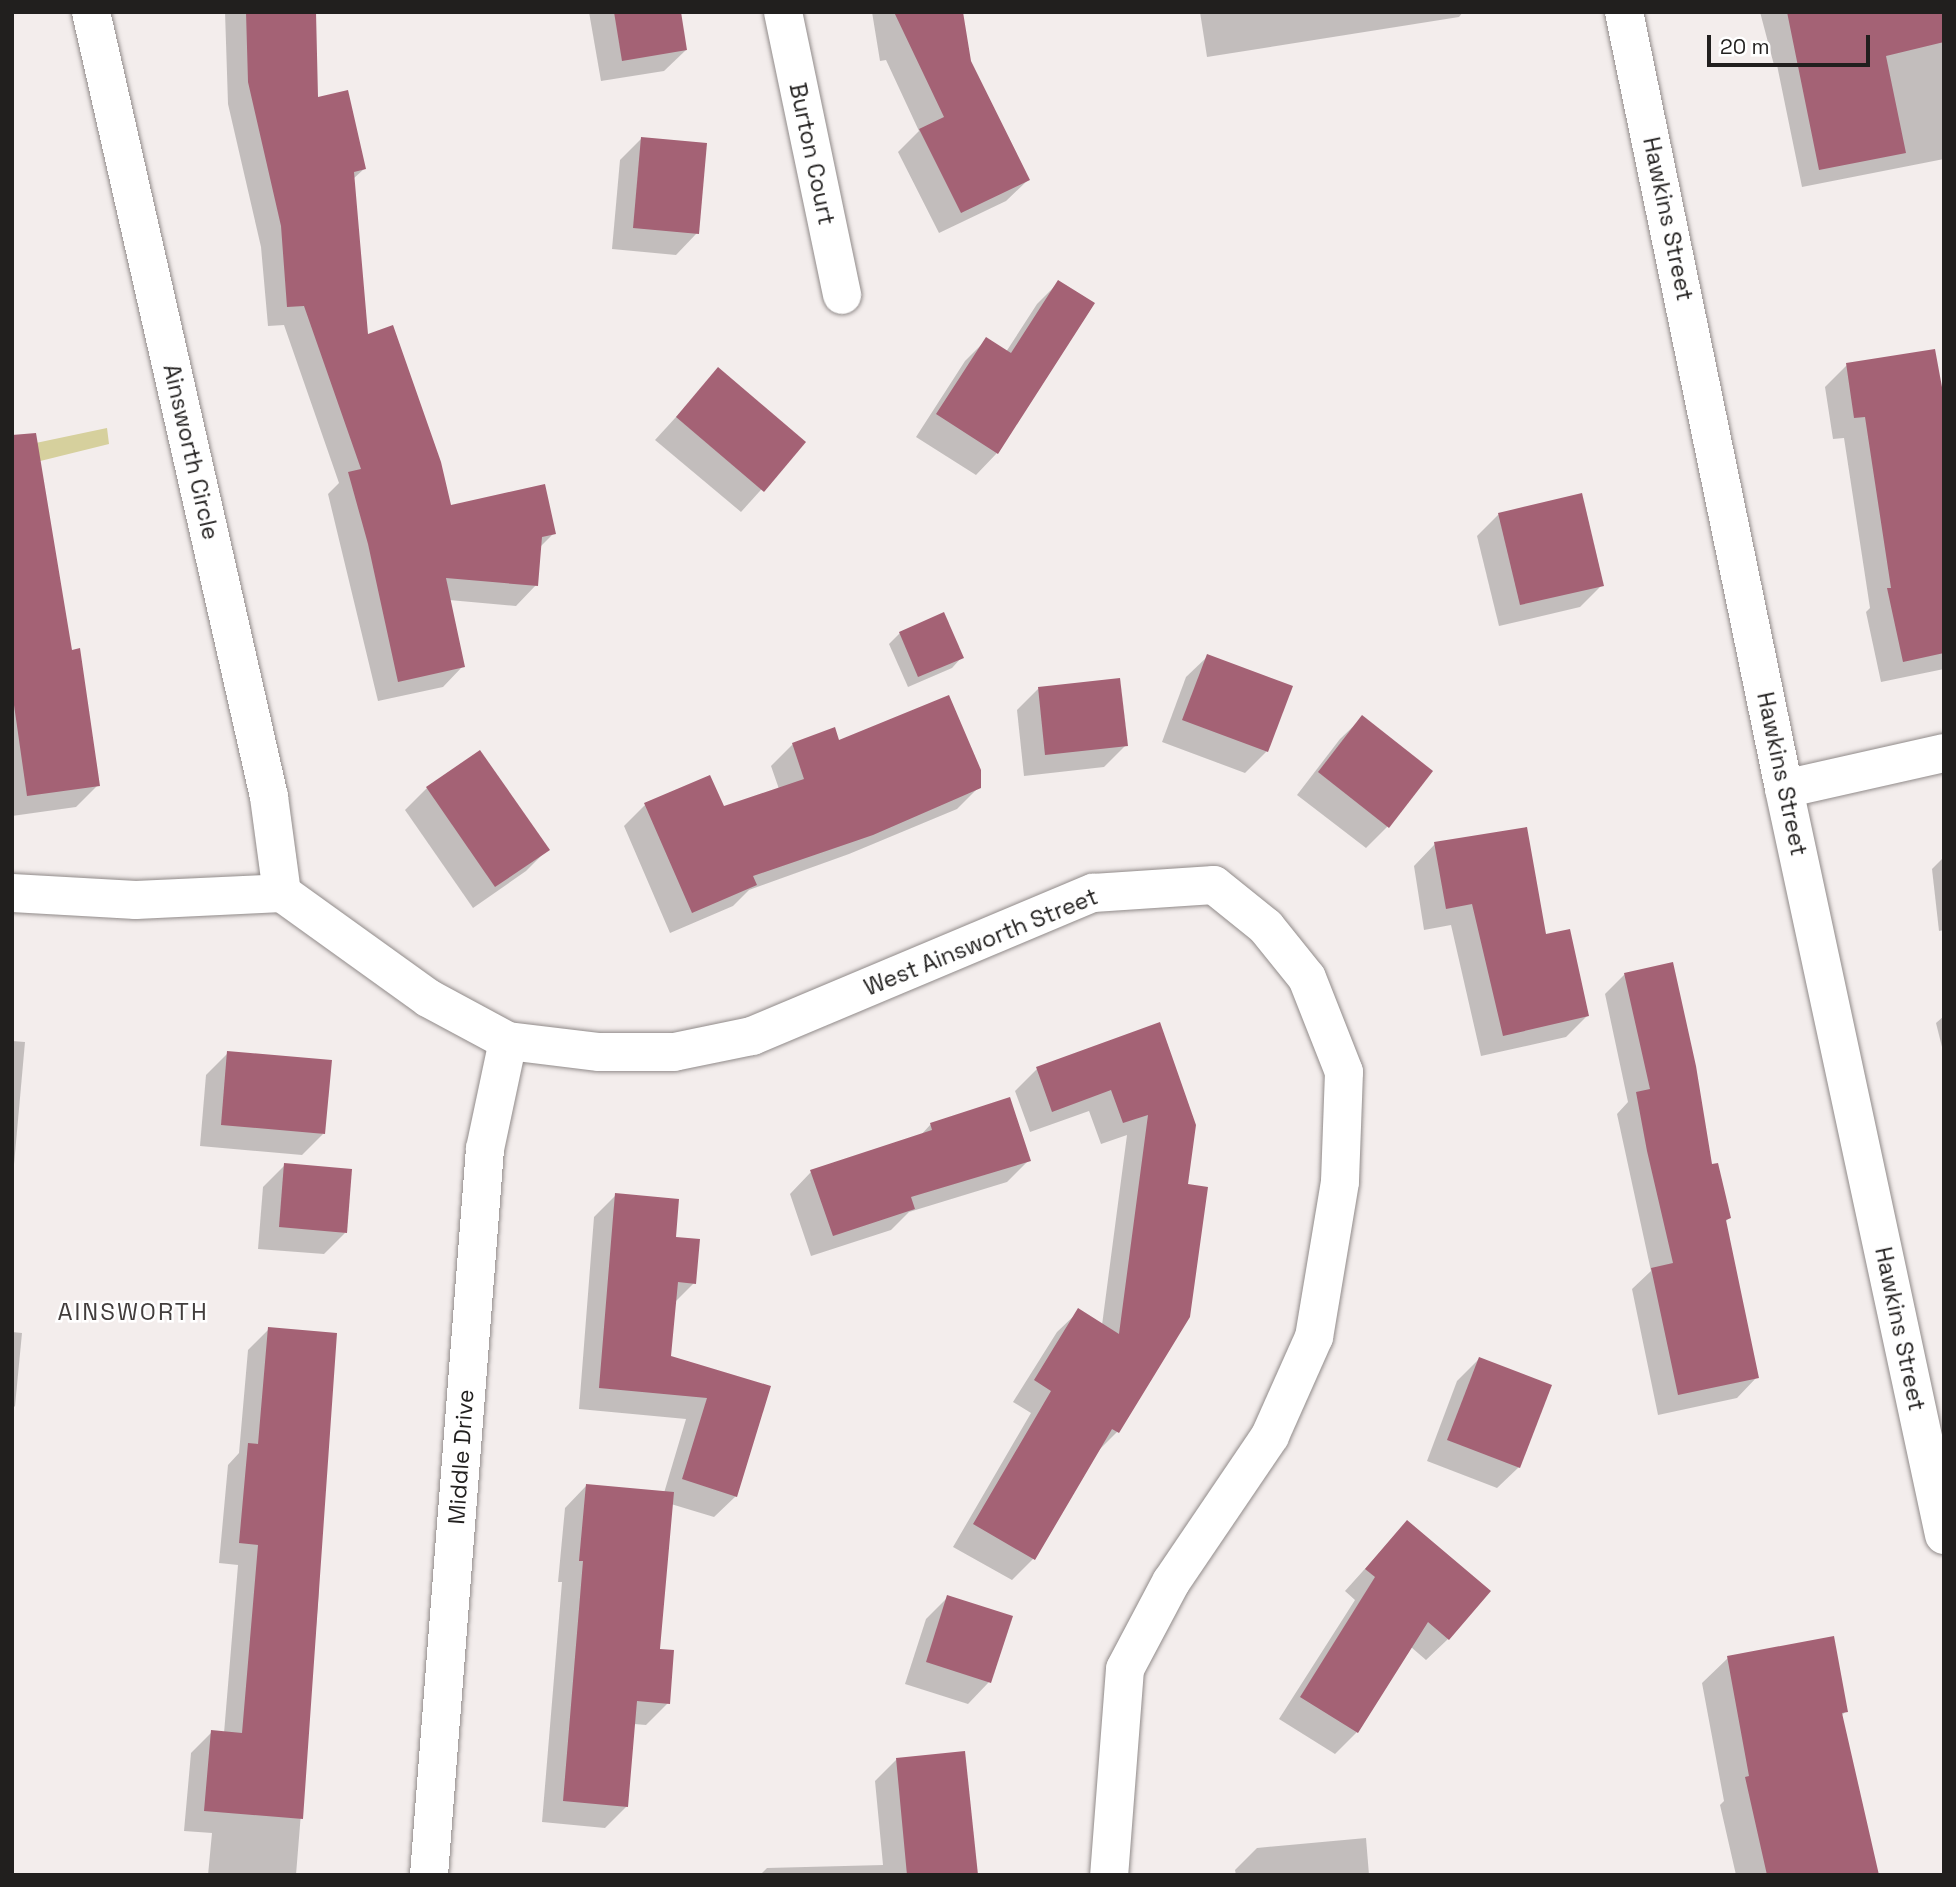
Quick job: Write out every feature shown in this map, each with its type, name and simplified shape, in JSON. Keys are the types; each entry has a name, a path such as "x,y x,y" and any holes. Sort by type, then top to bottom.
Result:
{"street":[{"name":"Ainsworth Circle","path":"91,12 269,797 282,893"},
{"name":"Burton Court","path":"783,12 842,295"},
{"name":"Hawkins Street","path":"1624,12 1784,789 1944,1535"},
{"path":"1784,789 1944,753"},
{"name":"West Ainsworth Street","path":"508,1041 599,1052 674,1052 752,1036 1093,892 1214,885 1266,927 1307,978 1344,1072 1340,1182 1314,1337 1270,1436 1171,1582 1125,1669 1109,1875"},
{"path":"12,893 136,900 282,893 428,998 508,1041"},
{"name":"Middle Drive","path":"429,1875 485,1149 508,1041"}],"shaded area":[{"path":"107,428 109,444 12,468 12,448"}],"building":[{"path":"246,12 316,12 318,97 348,90 366,169 354,172 368,334 393,325 441,462 451,505 545,484 556,534 542,537 538,586 446,578 465,667 398,682 368,544 348,472 361,469 304,306 287,307 281,226 248,82"},
{"path":"614,12 681,12 687,50 622,61"},
{"path":"894,12 963,12 971,61 1030,180 961,213 919,129 944,117"},
{"path":"1787,12 1944,12 1944,42 1886,56 1906,153 1819,170"},
{"path":"641,137 707,143 699,234 633,228"},
{"path":"1058,280 1095,303 998,454 936,414 986,337 1011,353"},
{"path":"1935,349 1944,398 1944,653 1903,662 1887,588 1891,588 1865,417 1854,418 1846,363"},
{"path":"718,367 806,442 764,492 676,417"},
{"path":"36,433 72,650 80,648 100,786 27,796 12,691 12,435"},
{"path":"1582,493 1604,586 1520,605 1498,513"},
{"path":"944,612 964,658 918,677 899,632"},
{"path":"1207,654 1293,686 1268,752 1182,720"},
{"path":"1120,678 1128,746 1045,755 1038,687"},
{"path":"949,695 981,770 981,788 873,835 753,876 757,885 692,913 644,803 710,775 724,806 804,779 792,743 835,727 839,740"},
{"path":"1362,715 1433,771 1389,828 1318,772"},
{"path":"480,750 550,850 495,887 426,787"},
{"path":"1527,827 1546,934 1570,929 1589,1016 1503,1036 1472,904 1446,909 1434,842"},
{"path":"1673,962 1696,1066 1712,1164 1718,1163 1731,1218 1726,1220 1759,1378 1678,1395 1651,1268 1673,1263 1636,1092 1650,1089 1624,973"},
{"path":"1160,1022 1196,1125 1188,1184 1208,1187 1190,1317 1119,1433 1112,1429 1035,1560 973,1524 1051,1391 1034,1380 1078,1308 1119,1334 1148,1115 1123,1123 1111,1090 1052,1112 1036,1067"},
{"path":"227,1051 332,1060 325,1134 221,1125"},
{"path":"1010,1097 1031,1161 911,1197 915,1209 833,1236 810,1170 932,1130 930,1123"},
{"path":"284,1163 352,1169 347,1233 279,1227"},
{"path":"615,1193 679,1199 676,1237 700,1239 696,1284 678,1282 671,1356 771,1386 737,1497 682,1479 707,1398 599,1388"},
{"path":"268,1327 337,1333 303,1819 204,1811 211,1730 242,1733 258,1545 239,1543 248,1443 258,1444"},
{"path":"1479,1357 1552,1385 1520,1468 1447,1440"},
{"path":"586,1484 674,1492 660,1649 674,1650 670,1704 637,1701 628,1807 563,1801 583,1561 579,1561"},
{"path":"1407,1520 1491,1591 1449,1640 1428,1622 1358,1733 1300,1697 1375,1577 1365,1569"},
{"path":"947,1595 1013,1616 991,1683 926,1662"},
{"path":"1834,1636 1848,1712 1842,1713 1879,1875 1767,1875 1745,1777 1749,1776 1727,1656"},
{"path":"965,1751 978,1875 907,1875 896,1758"}],"district":[{"name":"AINSWORTH","path":"133,1312"}]}
